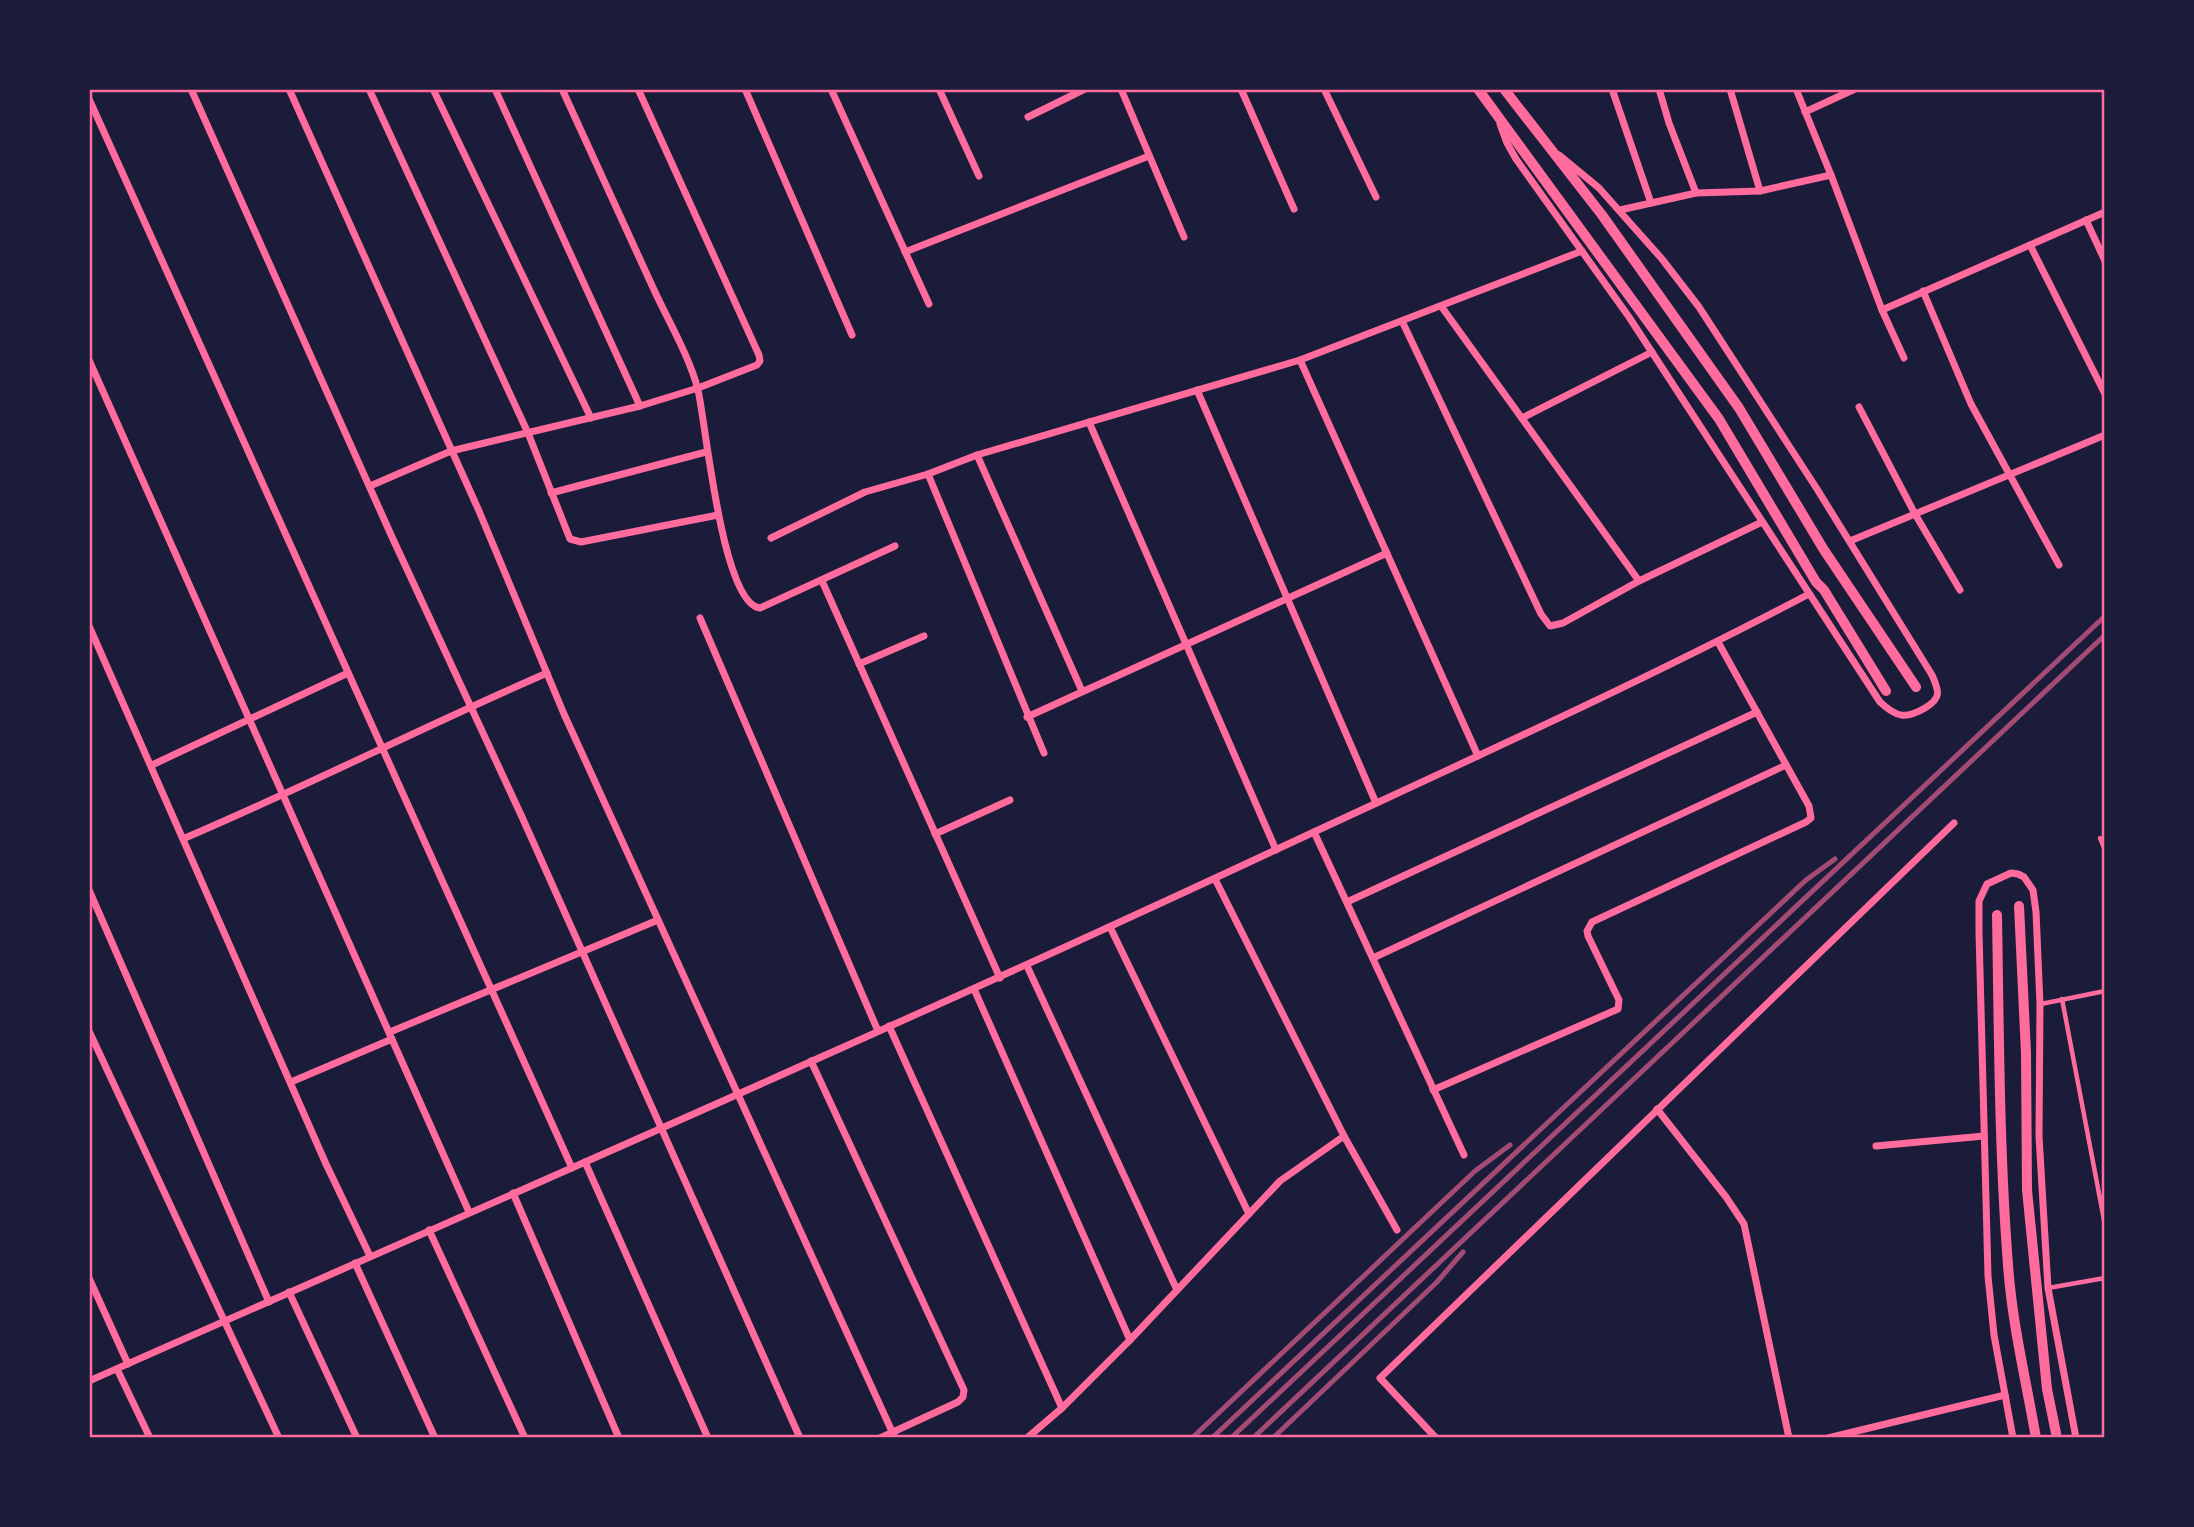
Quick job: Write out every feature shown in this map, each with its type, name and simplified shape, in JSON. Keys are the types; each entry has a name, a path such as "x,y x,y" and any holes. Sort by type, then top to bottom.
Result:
{"street":[{"path":"191,89 800,1438"},
{"path":"289,89 658,920 894,1435"},
{"path":"369,89 528,433 567,534 575,542 718,515"},
{"path":"433,89 591,418"},
{"path":"495,89 639,406"},
{"path":"562,89 698,388 718,515 734,574 746,601 752,607 760,608 895,546"},
{"path":"370,486 451,451 639,406 698,388 757,365 760,361 638,89"},
{"path":"745,89 852,335"},
{"path":"831,89 929,304"},
{"path":"939,89 979,176"},
{"path":"1028,117 1085,89"},
{"path":"1121,89 1184,237"},
{"path":"1241,89 1294,209"},
{"path":"1324,89 1377,197"},
{"path":"1478,89 1719,419 1816,582 1824,590 1886,691"},
{"path":"1504,89 1602,215 1739,408 1829,558 1916,687"},
{"path":"1612,89 1651,203"},
{"path":"1659,89 1696,193"},
{"path":"1730,89 1760,191"},
{"path":"1796,89 1882,310 1904,358"},
{"path":"1805,111 1855,89"},
{"path":"89,99 572,1168"},
{"path":"1498,117 1507,144 1516,159 1652,352 1869,687 1889,710 1905,716 1912,716 1935,702 1938,694 1932,675 1850,541 1699,307 1662,259 1587,176 1550,149"},
{"path":"905,252 1149,156"},
{"path":"1620,211 1696,193 1760,191 1831,175"},
{"path":"1882,310 2105,212"},
{"path":"2086,220 2105,261"},
{"path":"2030,245 2105,394"},
{"path":"771,538 865,492 928,474 976,455 1300,360 1582,251"},
{"path":"1923,291 1971,404 2059,565"},
{"path":"1441,306 1639,581"},
{"path":"1402,321 1545,621 1550,626 1563,623 1639,581 1762,522"},
{"path":"1522,418 1652,352"},
{"path":"89,359 469,1212"},
{"path":"1300,360 1478,756"},
{"path":"1197,390 1376,803"},
{"path":"1859,407 1915,514 1960,590"},
{"path":"1089,422 1276,850"},
{"path":"1850,541 2105,435"},
{"path":"551,494 706,452"},
{"path":"976,455 1083,691"},
{"path":"928,474 1044,753"},
{"path":"1027,717 1387,553"},
{"path":"822,581 1000,978"},
{"path":"89,1381 1027,966 1718,642 1809,594"},
{"path":"700,618 878,1031"},
{"path":"89,626 185,838 290,1082 370,1256"},
{"path":"859,664 924,636"},
{"path":"1433,1090 1618,1009 1619,1000 1588,936 1588,926 1811,818 1809,806 1718,642"},
{"path":"152,765 348,673"},
{"path":"185,838 285,795 471,706 547,673"},
{"path":"1347,902 1757,712"},
{"path":"1373,958 1786,765"},
{"path":"935,834 1010,800"},
{"path":"1436,1438 1380,1378 1954,823"},
{"path":"1314,832 1464,1155"},
{"path":"2013,1438 1994,1335 1988,1276 1979,901 1991,880 2011,873 2024,877 2033,890 2035,900 2040,1004 2039,1136 2048,1288 2076,1438"},
{"path":"1215,879 1344,1136 1397,1230"},
{"path":"89,890 268,1302"},
{"path":"2019,906 2026,1053 2027,1190 2047,1389 2057,1438"},
{"path":"1997,915 2001,1136 2008,1265 2013,1316 2036,1438"},
{"path":"290,1082 492,990 658,920"},
{"path":"1110,927 1248,1214"},
{"path":"1027,966 1177,1290"},
{"path":"974,989 1130,1340"},
{"path":"889,1026 1062,1408"},
{"path":"89,1031 279,1438"},
{"path":"811,1061 964,1390 963,1397 958,1402 894,1435 880,1438"},
{"path":"1657,1109 1744,1224 1789,1438"},
{"path":"1027,1438 1062,1408 1130,1340 1288,1174 1344,1136"},
{"path":"1876,1146 1984,1136"},
{"path":"586,1162 708,1438"},
{"path":"513,1193 619,1438"},
{"path":"429,1230 525,1438"},
{"path":"355,1262 435,1438"},
{"path":"89,1278 128,1364"},
{"path":"289,1292 357,1438"},
{"path":"117,1369 149,1438"},
{"path":"1828,1438 2005,1395"}],"lane":[{"path":"2100,838 2105,850"},
{"path":"2040,1004 2105,991"},
{"path":"2062,999 2105,1225"},
{"path":"2048,1288 2105,1278"}],"railway":[{"path":"1231,1438 2105,616"},
{"path":"1253,1438 2105,635"},
{"path":"1212,1438 1806,880 1835,859"},
{"path":"1192,1438 1475,1171 1510,1145"},
{"path":"1273,1438 1437,1282 1463,1252"}]}
